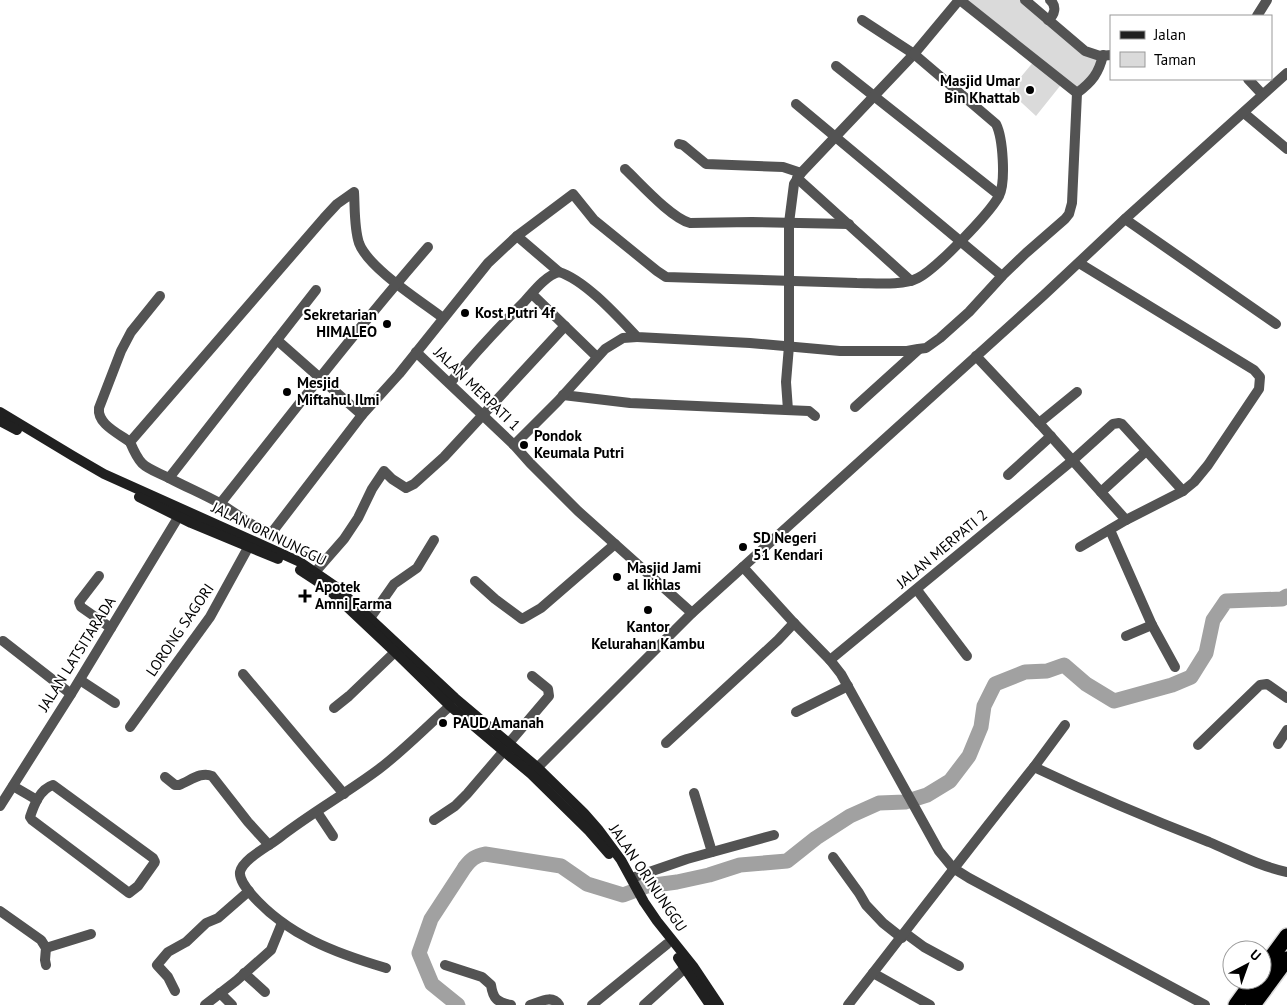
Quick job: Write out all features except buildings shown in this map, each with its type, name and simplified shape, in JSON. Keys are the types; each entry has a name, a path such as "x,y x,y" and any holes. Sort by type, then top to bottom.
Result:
{"highway":[{"path":"1272,956 1287,936"},
{"path":"1253,1005 1287,959"},
{"path":"1236,1005 1247,990"}],"street":[{"path":"788,410 786,382 789,346 789,223 792,194 799,175 914,54 960,0 1077,93"},
{"path":"514,445 597,358 615,342 623,338 637,337 789,346 840,352 918,350 926,348 940,338 969,312 1026,253 1065,219 1069,214 1072,203 1077,93 1092,81 1107,55 1095,55 1085,51 1025,0"},
{"path":"1048,20 1054,11 1054,6 1050,0"},
{"path":"1258,15 1267,0"},
{"path":"263,549 270,531 276,527 362,415 399,374 488,263 517,236 573,194 594,220 656,272 666,277 885,283 911,281 925,274 960,241 999,195 1002,188 1002,167 999,132 996,124 914,54 862,20"},
{"path":"836,66 999,195"},
{"path":"534,771 692,612 1287,73"},
{"path":"1249,80 1262,94"},
{"path":"796,104 1002,276"},
{"path":"1244,113 1287,150"},
{"path":"679,144 683,145 706,164 783,167 799,175 805,186 911,281"},
{"path":"625,169 684,222 849,224"},
{"path":"130,442 324,218 337,204 354,192 357,234 363,251 397,283 443,318"},
{"path":"1125,219 1276,324"},
{"path":"517,236 559,272 570,276 592,293 637,337"},
{"path":"220,504 320,378 428,247"},
{"path":"1079,263 1254,370 1260,377 1259,389 1208,465 1194,482 1183,491 1126,520 1080,547"},
{"path":"450,383 492,335 532,294 544,282 559,272"},
{"path":"169,478 316,290"},
{"path":"532,294 597,358"},
{"path":"160,296 124,345 98,414 102,422 130,442 139,461 145,467 220,504 257,527 270,531"},
{"path":"316,571 344,539 358,518 372,489 384,472 402,486 410,487 444,457 565,326"},
{"path":"277,340 362,415"},
{"path":"855,407 918,350"},
{"name":"JALAN MERPATI 1","path":"416,352 514,445 558,492 692,612"},
{"path":"976,356 1126,520"},
{"path":"1039,423 1077,392"},
{"path":"563,395 630,403 809,411 815,416"},
{"name":"JALAN ORINUNGGU","path":"0,412 67,455"},
{"name":"JALAN ORINUNGGU","path":"0,421 181,514 248,546 263,549 311,576 368,621 455,698 506,748"},
{"name":"JALAN MERPATI 2","path":"830,660 1073,460 1113,424 1122,424 1146,451"},
{"path":"1008,475 1051,436"},
{"path":"1101,492 1146,451 1183,491"},
{"name":"JALAN ORINUNGGU","path":"181,514 316,571 335,586 395,652 450,706 534,771 589,831 633,883 642,903 667,944 710,1005"},
{"name":"JALAN LATSITARADA","path":"0,806 80,680 181,514"},
{"path":"1110,530 1152,625 1175,667"},
{"path":"368,621 394,584 417,568 434,540"},
{"path":"474,581 522,619 541,608 615,544"},
{"name":"LORONG SAGORI","path":"130,727 210,617 248,546"},
{"path":"743,567 830,660 848,686 939,851 953,868 1205,1005"},
{"path":"99,576 79,602 81,607 111,628"},
{"path":"917,590 967,656"},
{"path":"666,742 778,640 794,623"},
{"path":"1126,636 1152,625"},
{"path":"3,641 71,694"},
{"path":"334,708 350,696 395,652"},
{"path":"243,674 344,794"},
{"path":"434,820 455,806 467,794 549,696 548,689 532,676"},
{"path":"80,680 115,703"},
{"path":"1198,745 1260,685 1267,684 1287,698"},
{"path":"796,712 848,686"},
{"path":"386,968 334,951 303,937 282,923 260,904 248,891 240,878 240,872 247,861 380,768 450,706"},
{"path":"848,1005 1066,725"},
{"path":"1278,744 1287,730"},
{"path":"1034,767 1091,794 1219,846 1248,860 1287,872"},
{"path":"165,777 175,785 179,785 201,775 207,774 212,776 248,822 269,845"},
{"path":"53,785 153,858 152,867 138,886 129,893 32,820 30,817 37,800 47,788 53,785"},
{"path":"13,786 37,800"},
{"path":"694,793 712,852"},
{"path":"318,812 333,836"},
{"path":"633,883 712,852 774,835"},
{"path":"833,857 859,892 866,905 883,923 959,966"},
{"path":"175,991 168,977 157,965 168,952 186,942 206,923 218,918 248,891"},
{"name":"JALAN ORINUNGGU","path":"642,903 719,1005"},
{"path":"0,911 41,940 46,948 46,965"},
{"path":"205,1005 271,950 282,923"},
{"path":"46,948 91,934"},
{"path":"592,1005 667,944"},
{"path":"445,966 482,977 491,985 492,995 495,998 510,1005"},
{"path":"644,1005 685,968"},
{"path":"244,973 265,992"},
{"path":"873,973 930,1005"},
{"path":"220,993 232,1005"},
{"path":"530,1005 552,999 556,1000 559,1005"}],"green space":[{"path":"960,0 1024,0 1101,59 1077,93 1064,81 1036,116 1009,91 1035,60"}],"waterway":[{"path":"465,867 474,858 485,854 561,866 587,884 623,895 647,886 709,875 740,865 787,861 816,838 850,816 879,803 905,802 927,795 950,781 969,756 981,727 984,706 995,684 1025,672 1047,671 1064,665 1086,684 1114,701 1172,685 1191,677 1206,653 1213,620 1226,601 1282,599 1287,596"},
{"path":"458,1005 432,984 419,953 431,919 465,867"}],"place":[{"name":"Masjid Umar Bin Khattab","path":"1030,90"},
{"name":"Kost Putri 4f","path":"465,313"},
{"name":"Sekretarian HIMALEO","path":"387,324"},
{"name":"Mesjid Miftahul Ilmi","path":"287,392"},
{"name":"Pondok Keumala Putri","path":"524,445"},
{"name":"SD Negeri 51 Kendari","path":"743,547"},
{"name":"Masjid Jami al Ikhlas","path":"617,577"},
{"name":"Apotek Amni Farma","path":"305,596"},
{"name":"Kantor Kelurahan Kambu","path":"648,610"},
{"name":"PAUD Amanah","path":"443,723"}]}
